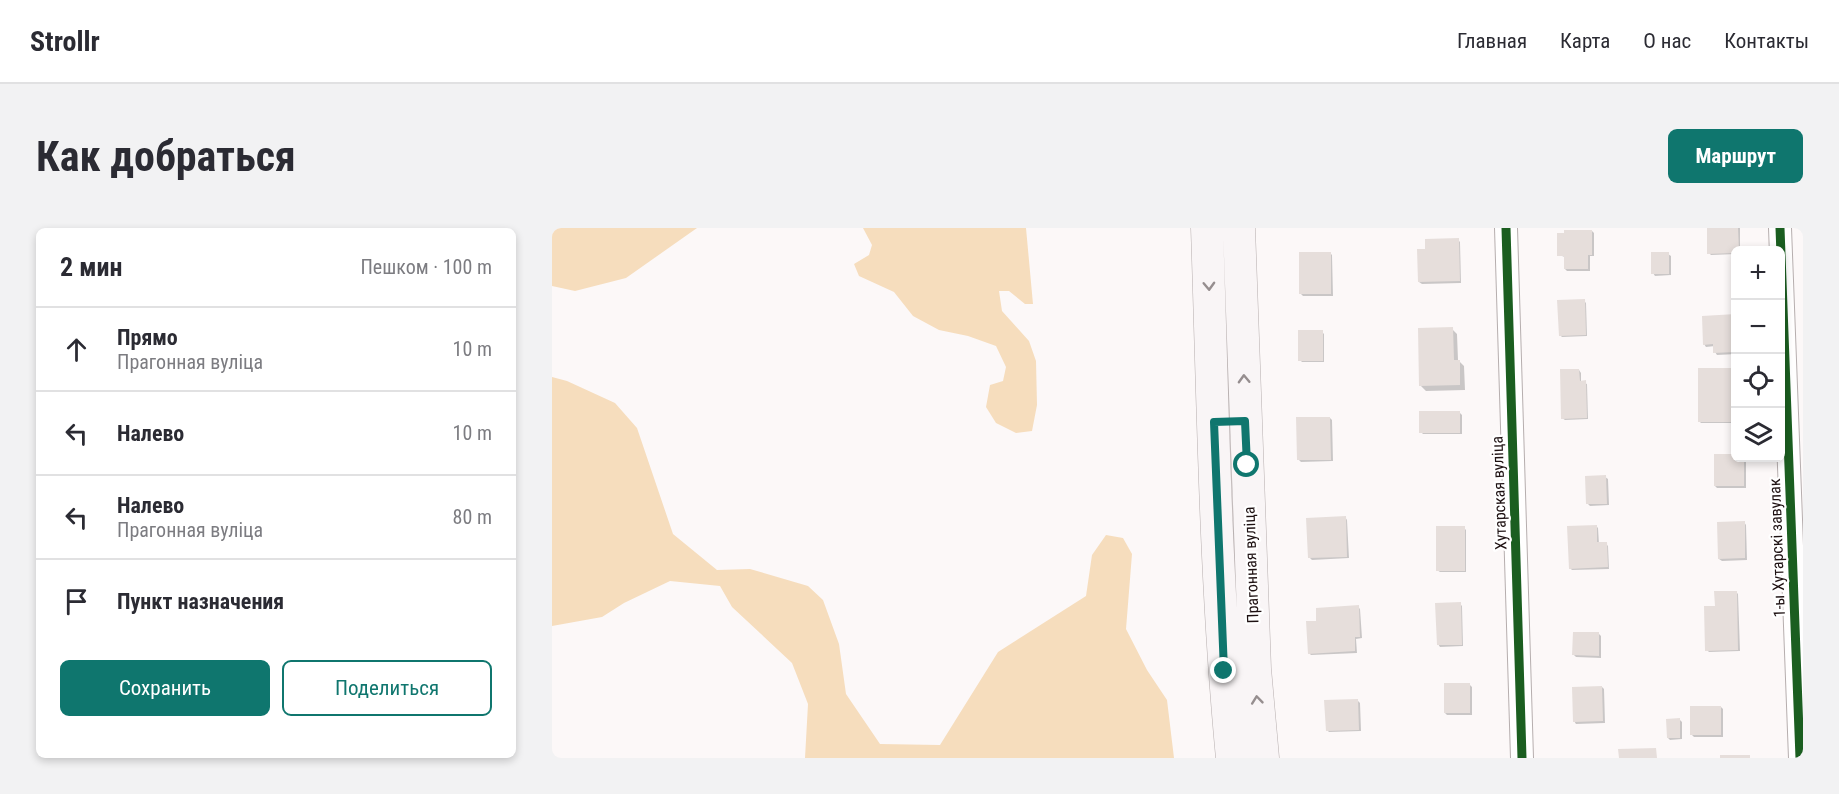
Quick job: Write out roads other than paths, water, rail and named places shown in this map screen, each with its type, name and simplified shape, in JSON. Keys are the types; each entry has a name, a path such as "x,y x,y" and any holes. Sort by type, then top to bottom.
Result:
{"main road":[{"name":"Прагонная вуліца","path":"1207,228 1222,639 1232,758"},
{"name":"Прагонная вуліца","path":"1239,228 1254,669 1263,758"}],"street":[{"name":"Хутарская вуліца","path":"1506,228 1522,758"},
{"name":"1-ы Хутарскі завулак","path":"1780,228 1800,758"},
{"path":"1214,422 1245,421"}]}
